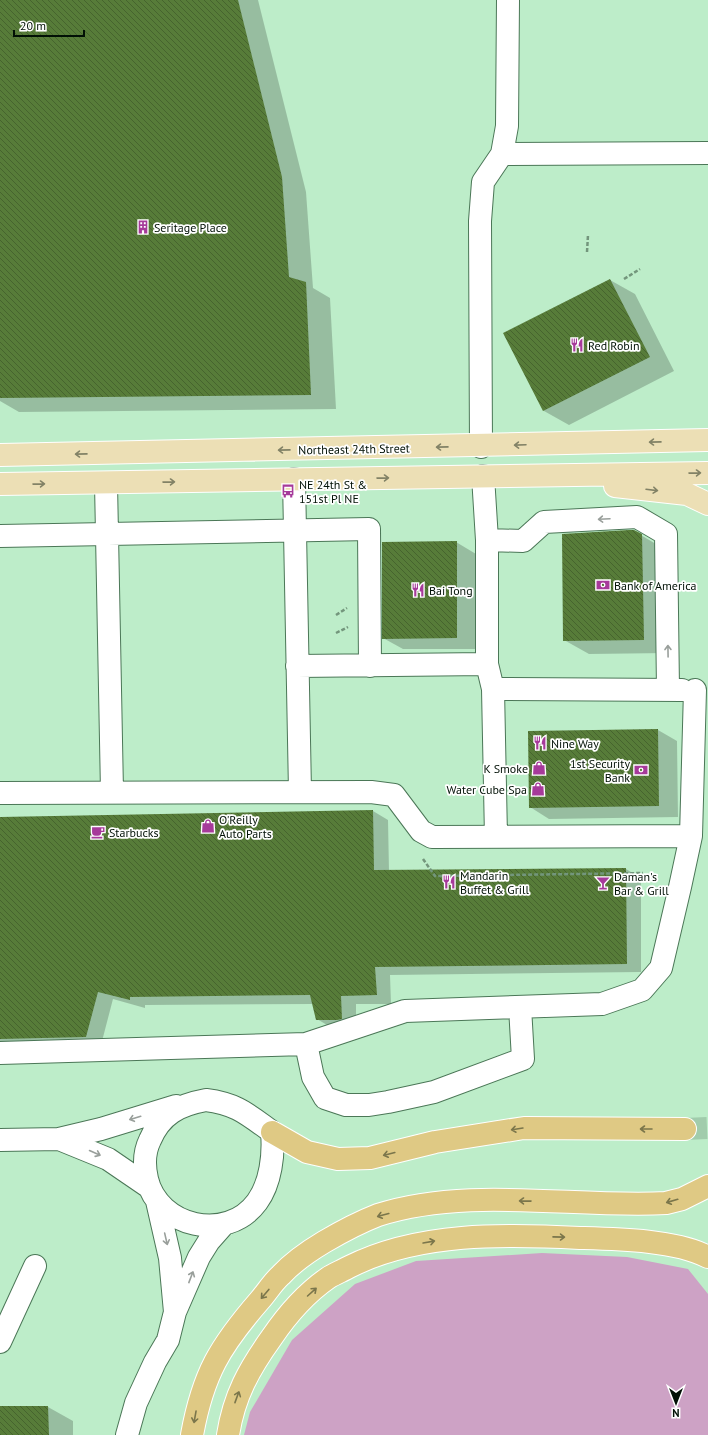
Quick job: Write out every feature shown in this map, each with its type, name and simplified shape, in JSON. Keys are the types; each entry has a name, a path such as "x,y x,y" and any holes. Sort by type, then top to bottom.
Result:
{"highway":[{"path":"272,1132 307,1152 338,1159 370,1158 435,1142 524,1128 686,1129"},
{"path":"192,1435 198,1404 207,1377 221,1349 236,1328 281,1274 313,1249 341,1232 378,1215 424,1205 480,1201 666,1203 682,1199 708,1186"},
{"path":"228,1435 232,1414 242,1383 259,1354 289,1313 328,1278 365,1259 396,1248 438,1241 478,1237 561,1236 658,1244 690,1250 708,1257"}],"main road":[{"name":"Northeast 24th Street","path":"0,455 708,440"},
{"path":"106,483 120,453"},
{"path":"0,484 708,473"},
{"path":"530,476 687,494 708,504"}],"street":[{"path":"481,446 480,222 483,182 502,154 507,126 508,0"},
{"path":"502,154 708,153"},
{"path":"484,476 487,540 487,664 493,689 496,837"},
{"path":"294,479 300,792"},
{"path":"106,483 112,792"},
{"path":"487,540 523,541 544,522 637,517 666,534 668,690"},
{"path":"0,536 369,529 370,666"},
{"path":"297,666 487,664"},
{"path":"0,1053 306,1044 405,1011 602,1004 642,990 661,968 680,887 690,836 702,690 493,689"},
{"path":"0,792 371,792 394,795 421,831 432,837 690,836"},
{"path":"306,1044 313,1077 325,1098 346,1105 369,1105 388,1102 434,1092 523,1059 520,1007"},
{"path":"0,1140 59,1139 100,1129 154,1112 206,1100 226,1103 244,1112 272,1132 274,1148 266,1184 257,1202 243,1216 224,1224 205,1226 187,1223 170,1214 153,1194 108,1159 59,1139"},
{"path":"127,1435 136,1403 155,1362 168,1340 173,1325 175,1312 170,1258 153,1194 144,1167 146,1147 155,1129 168,1114 186,1104"},
{"path":"175,1312 199,1257 209,1241 224,1224"},
{"path":"0,1342 34,1266"}],"path":[{"path":"587,252 588,235"},
{"path":"624,278 640,269"},
{"path":"422,857 435,876 643,873"}],"shaded area":[{"path":"542,1253 627,1257 688,1269 708,1294 708,1435 244,1435 250,1412 292,1340 355,1284 416,1261"}],"building":[{"name":"Seritage Place","path":"0,0 238,0 282,177 289,277 306,282 311,395 0,398"},
{"name":"Red Robin","path":"610,279 650,357 543,411 503,333"},
{"name":"Bank of America","path":"634,530 642,534 644,640 563,641 562,534"},
{"name":"Bai Tong","path":"457,541 457,638 382,639 382,542"},
{"path":"658,729 659,806 529,808 528,731"},
{"path":"373,810 374,870 626,868 627,964 375,967 377,995 341,996 342,1019 337,1020 316,1020 310,995 130,997 130,1000 98,992 86,1037 0,1039 0,817"},
{"path":"0,1406 48,1406 49,1435 0,1435"}],"tunnel":[{"path":"685,1129 708,1128"}],"place":[{"name":"Seritage Place","path":"143,227"},
{"name":"Red Robin","path":"577,345"},
{"name":"NE 24th St & 151st Pl NE","path":"288,491"},
{"name":"Bank of America","path":"603,585"},
{"name":"Bai Tong","path":"418,590"},
{"name":"Nine Way","path":"540,743"},
{"name":"K Smoke","path":"539,768"},
{"name":"1st Security Bank","path":"641,770"},
{"name":"Water Cube Spa","path":"538,789"},
{"name":"O'Reilly Auto Parts","path":"208,826"},
{"name":"Starbucks","path":"98,832"},
{"name":"Mandarin Buffet & Grill","path":"449,882"},
{"name":"Daman's Bar & Grill","path":"603,883"}]}
